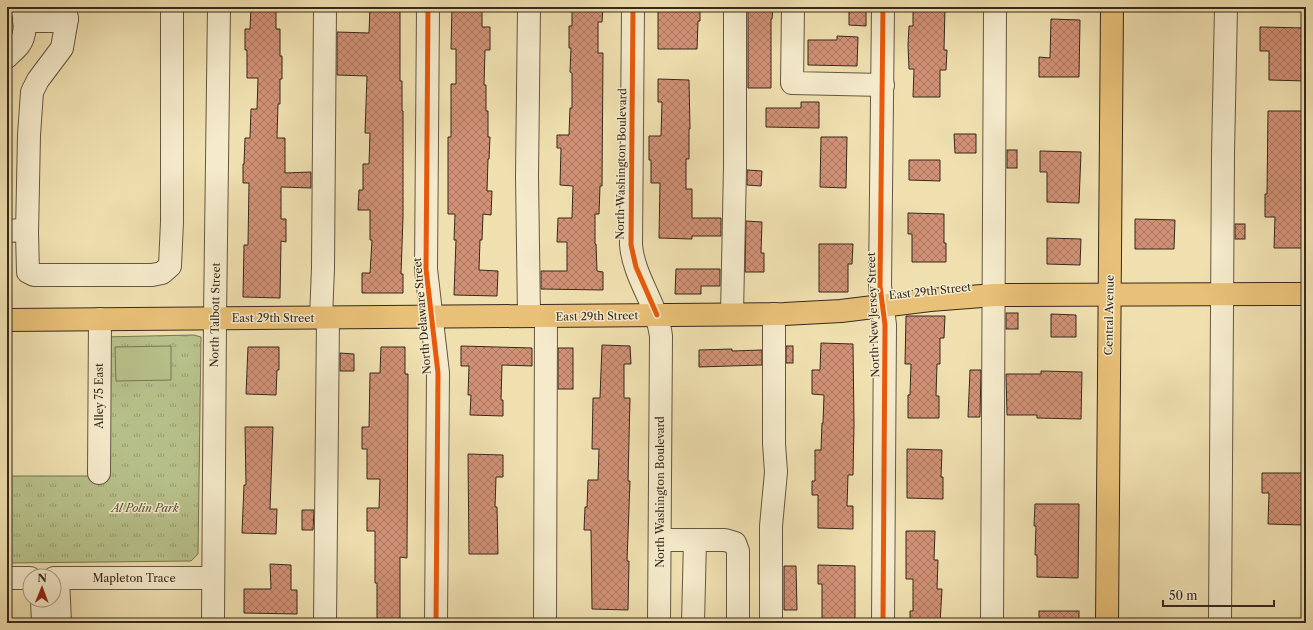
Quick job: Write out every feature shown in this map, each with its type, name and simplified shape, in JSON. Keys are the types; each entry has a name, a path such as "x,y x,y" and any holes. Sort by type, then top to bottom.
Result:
{"main road":[{"name":"Central Avenue","path":"1107,623 1112,7"},
{"name":"East 29th Street","path":"7,320 431,318 774,314 809,313 960,297 994,295 1306,294"}],"street":[{"path":"7,57 19,45 24,36 22,14 66,13 62,48 38,80 32,92 29,135 17,232 28,272 34,275 152,275 162,273 170,266 172,222 172,7"},
{"name":"North Talbott Street","path":"213,623 214,318 219,7"},
{"path":"324,7 323,268 325,318 325,623"},
{"name":"North Delaware Street","path":"428,7 426,269 438,373 436,623"},
{"path":"529,7 527,176 538,316 545,623"},
{"name":"North Washington Boulevard","path":"633,7 631,245 636,267 657,315 660,326 661,340 659,623"},
{"path":"732,314 735,166 735,7"},
{"path":"793,7 792,82 883,85"},
{"name":"North New Jersey Street","path":"883,7 880,286 885,316 883,623"},
{"path":"992,623 995,7"},
{"path":"1220,623 1223,154 1226,7"},
{"path":"771,623 771,526 776,472 774,444 774,314"},
{"name":"Alley 75 East","path":"99,473 100,319"},
{"path":"660,540 725,540 735,543 738,551 738,623"},
{"path":"694,540 694,623"},
{"path":"7,578 22,578"},
{"name":"Mapleton Trace","path":"62,578 213,578"},
{"path":"42,608 42,623"},
{"path":"59,608 60,623"}],"green space":[{"name":"Al Polin Park","path":"194,335 201,337 198,554 191,561 7,563 7,507 11,507 10,476 92,476 102,337"},
{"path":"171,346 171,380 116,381 115,347"}],"building":[{"path":"251,7 276,7 276,29 280,29 280,56 282,56 282,79 280,79 280,104 278,104 277,138 285,138 285,173 311,172 311,188 281,187 281,219 286,219 286,242 281,241 280,298 243,297 244,245 248,245 249,183 243,183 243,164 245,138 250,138 251,109 257,109 258,78 247,78 245,29 250,29"},
{"path":"370,7 400,7 400,81 402,81 403,111 403,217 401,274 403,274 403,293 362,293 362,273 370,273 372,240 370,240 370,210 358,210 359,190 363,190 363,164 369,164 370,133 365,133 367,76 337,75 337,32 369,33"},
{"path":"452,7 482,7 482,27 490,27 490,50 485,50 484,85 486,85 486,111 488,111 488,137 490,137 487,191 492,191 491,215 483,214 479,270 498,271 497,296 454,295 456,240 454,240 455,214 448,214 448,137 451,137 451,84 456,84 456,49 451,49"},
{"path":"572,7 603,7 602,22 598,22 598,53 603,53 602,186 600,186 599,214 595,214 595,244 597,271 603,272 603,290 541,289 541,271 567,271 567,242 557,242 558,218 572,218 573,186 560,185 561,148 557,148 557,135 569,135 570,108 572,108 572,73 570,72 571,48 569,48 569,26 572,26"},
{"path":"658,7 700,7 697,49 658,49"},
{"path":"748,7 773,7 771,19 771,88 748,88"},
{"path":"849,7 866,7 866,26 849,25"},
{"path":"913,7 945,7 944,50 947,50 946,70 940,70 940,97 913,97 914,69 909,69 908,45 909,26 913,26"},
{"path":"1051,19 1080,20 1079,77 1039,77 1039,57 1050,58"},
{"path":"1260,27 1306,28 1306,81 1269,80 1269,51 1260,51"},
{"path":"837,36 858,37 857,66 808,65 808,40 837,40"},
{"path":"658,79 689,80 690,129 689,159 686,159 686,189 692,189 692,218 721,218 721,236 692,236 692,239 659,238 660,183 651,183 651,160 649,160 649,136 661,136 662,102 658,102"},
{"path":"801,102 819,102 819,128 766,127 766,108 801,108"},
{"path":"1268,111 1306,111 1304,166 1306,166 1305,248 1274,248 1275,217 1265,217 1265,194 1267,194"},
{"path":"954,134 976,134 976,153 955,153"},
{"path":"821,137 847,137 846,188 820,187"},
{"path":"1007,150 1017,150 1017,168 1007,168"},
{"path":"1040,151 1081,152 1079,203 1047,202 1047,172 1040,172"},
{"path":"909,160 940,160 940,181 909,180"},
{"path":"747,170 762,171 761,186 747,185"},
{"path":"908,213 944,214 944,243 946,243 946,262 912,262 912,234 908,234"},
{"path":"1135,219 1175,220 1174,249 1135,249"},
{"path":"746,221 762,222 761,253 764,253 764,272 745,272"},
{"path":"1235,224 1245,224 1245,239 1235,239"},
{"path":"1047,238 1081,239 1080,265 1047,264"},
{"path":"819,244 853,244 852,264 848,264 848,292 819,292"},
{"path":"676,269 720,269 720,286 701,286 701,294 675,294"},
{"path":"1006,313 1018,313 1018,329 1006,329"},
{"path":"1051,314 1076,315 1076,337 1051,337"},
{"path":"906,316 945,316 944,338 940,338 940,364 937,364 936,396 939,396 939,418 908,418 908,395 910,395 911,364 905,364"},
{"path":"821,343 853,344 853,475 848,475 847,506 853,506 853,529 818,528 818,495 812,495 812,481 815,481 815,450 821,450 824,395 812,394 812,370 820,370"},
{"path":"602,345 630,346 631,364 624,364 624,398 630,398 628,481 630,481 627,561 629,561 628,610 592,609 591,530 584,530 588,480 598,480 599,449 592,449 593,398 600,398"},
{"path":"461,346 532,348 532,366 502,365 501,400 503,400 503,416 470,415 471,395 468,395 469,366 461,366"},
{"path":"786,346 793,346 793,363 786,363"},
{"path":"248,347 279,347 279,370 277,370 276,395 246,394"},
{"path":"381,347 405,347 405,374 408,374 407,558 400,557 400,623 377,623 375,531 367,531 367,508 379,508 380,479 367,479 367,449 362,449 362,427 369,427 370,373 380,373"},
{"path":"558,348 573,348 573,389 558,389"},
{"path":"732,349 732,351 762,350 762,365 699,367 699,350"},
{"path":"340,353 354,354 354,371 340,371"},
{"path":"970,370 981,370 980,417 968,417"},
{"path":"1041,371 1082,372 1081,419 1037,418 1037,415 1007,415 1006,374 1041,374"},
{"path":"245,427 273,427 270,509 277,509 276,534 242,533 244,485 246,485"},
{"path":"907,449 942,450 941,477 943,477 943,499 907,498"},
{"path":"468,454 503,455 503,477 496,477 495,507 497,507 498,554 469,554"},
{"path":"1262,473 1304,473 1303,525 1268,524 1269,493 1262,493"},
{"path":"1035,504 1079,504 1078,578 1037,577 1037,555 1035,555 1036,526 1034,526"},
{"path":"302,510 314,510 313,530 302,530"},
{"path":"906,531 935,531 934,560 938,560 937,589 942,589 940,623 910,623 910,611 913,611 913,579 906,579"},
{"path":"270,564 291,565 291,590 297,590 297,614 244,613 244,589 271,589"},
{"path":"818,565 855,566 855,623 822,623 822,584 818,584"},
{"path":"784,566 796,566 797,610 784,610"},
{"path":"1039,611 1079,611 1079,623 1039,623"}],"cycle path":[{"path":"428,7 426,269 438,373 436,623"},
{"path":"633,7 631,245 636,267 657,315"},
{"path":"883,7 880,286 885,325 883,623"}]}
